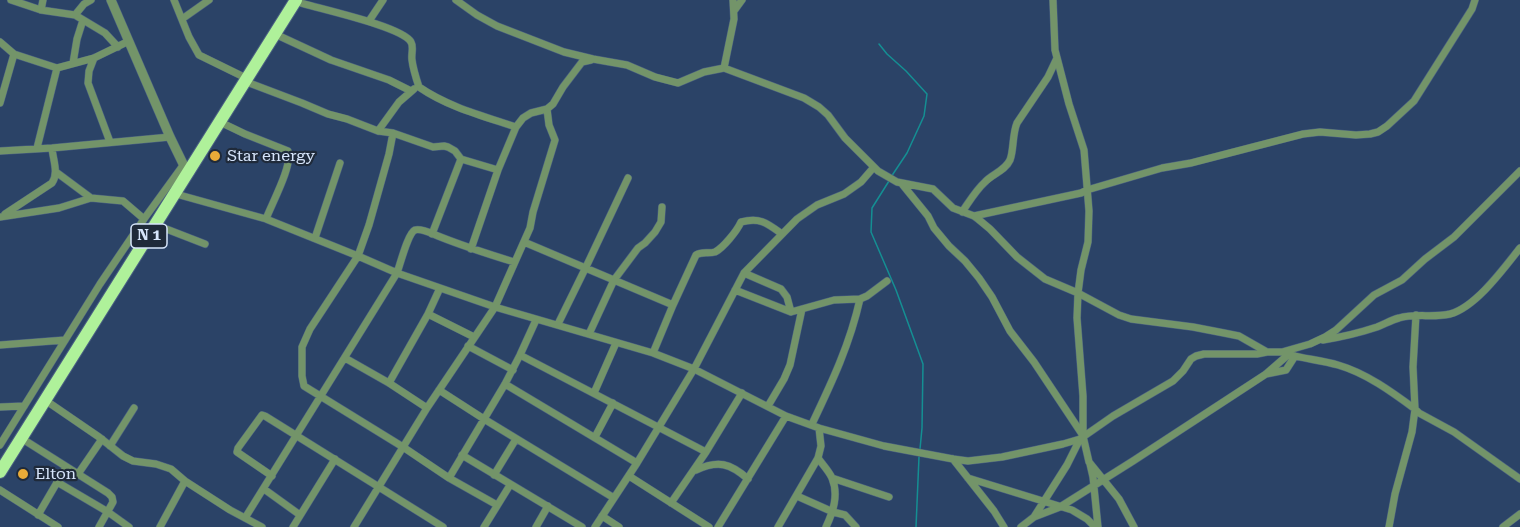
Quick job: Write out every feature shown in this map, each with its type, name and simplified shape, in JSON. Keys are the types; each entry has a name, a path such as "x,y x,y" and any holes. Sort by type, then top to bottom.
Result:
{"highway":[{"name":"N 1","path":"0,472 176,194 186,169 220,122 294,1"}],"street":[{"path":"11,0 41,10 75,15 105,33 117,46"},
{"path":"41,10 44,0"},
{"path":"75,15 84,4 91,0"},
{"path":"0,445 100,284 144,219 186,169 111,0"},
{"path":"174,0 195,51 245,80 378,131 393,133 433,147 448,147 455,151 461,159 498,170"},
{"path":"182,19 201,3 209,0"},
{"path":"369,21 383,0"},
{"path":"456,0 497,26 564,52 627,66 678,83 704,72 724,68 793,93 819,107 828,115 845,138 887,177 901,183 933,189 948,204 974,216 1017,257 1045,279 1131,319 1239,336 1267,352"},
{"path":"724,68 731,38 733,0"},
{"path":"734,11 742,0"},
{"path":"1034,517 1082,438 1083,396 1077,318 1089,211 1084,150 1069,104 1054,42 1053,0"},
{"path":"974,216 1081,193 1162,168 1191,163 1303,134 1320,132 1356,135 1378,132 1414,101 1472,9 1475,0"},
{"path":"294,1 369,21 403,35 410,39 412,45 412,60 419,87 450,104 516,127"},
{"path":"73,63 83,20"},
{"path":"275,34 331,60 389,80 411,91"},
{"path":"1,44 14,54 57,68 94,58 129,41"},
{"path":"0,103 14,54"},
{"path":"94,58 87,83 110,142"},
{"path":"962,212 981,185 1008,163 1011,158 1017,123 1048,77 1057,58"},
{"path":"471,249 498,170 516,127 523,118 531,113 547,109 553,104 582,62 593,59"},
{"path":"37,148 57,68"},
{"path":"378,131 399,102 419,87"},
{"path":"355,527 427,408 495,307 530,228 555,140 549,125 547,109"},
{"path":"220,122 288,151 290,156 287,170 266,219"},
{"path":"393,133 369,225 358,256 310,329 302,347 304,386 403,447 448,478 497,505"},
{"path":"0,151 170,137"},
{"path":"1,217 52,183 56,172 52,148"},
{"path":"432,234 461,159"},
{"path":"315,238 340,163"},
{"path":"595,527 694,369 744,273 797,219 817,205 844,194 861,182 874,167"},
{"path":"1022,527 1034,517 1060,507 1104,480 1266,374 1288,354 1336,330 1374,295 1402,280 1425,259 1447,244 1520,171"},
{"path":"56,172 92,198"},
{"path":"558,324 628,178"},
{"path":"901,183 923,209 934,228 979,278 1010,331 1034,362 1082,438 1094,485 1096,527"},
{"path":"176,194 266,219 397,273 495,307 653,353 694,369 786,416 884,446 968,461 1063,444 1082,438 1113,416 1173,381 1196,356 1267,352 1288,354 1338,365 1361,374 1385,387 1427,418 1454,432 1520,478"},
{"path":"1,217 59,208 92,198 123,201 144,219"},
{"path":"589,334 614,280 661,222 662,207"},
{"path":"653,353 696,255 700,252 714,252 719,249 741,222 764,221 782,234"},
{"path":"156,225 205,244"},
{"path":"245,519 397,273 407,242 413,232 418,230 432,234 514,262"},
{"path":"524,242 673,305"},
{"path":"1316,342 1381,326 1400,317 1451,314 1463,308 1495,279 1520,248"},
{"path":"744,273 781,289 787,297 791,312"},
{"path":"735,290 791,312 834,300 860,299 887,281"},
{"path":"389,383 441,288"},
{"path":"777,527 818,458 821,442 816,426 855,325 860,299"},
{"path":"768,406 790,365 802,309"},
{"path":"428,314 474,337"},
{"path":"1389,527 1395,494 1412,432 1415,409 1413,367 1416,315"},
{"path":"448,478 513,370 536,320"},
{"path":"0,345 66,340"},
{"path":"594,393 616,343"},
{"path":"468,346 513,370"},
{"path":"520,355 706,452"},
{"path":"345,358 427,408"},
{"path":"505,384 637,463"},
{"path":"439,390 614,498"},
{"path":"671,503 694,471 742,393"},
{"path":"45,400 123,456 133,461 156,464 171,469 185,481 245,519 262,527"},
{"path":"595,438 613,403"},
{"path":"0,407 24,406"},
{"path":"110,446 134,408"},
{"path":"272,476 237,452 262,415 443,527"},
{"path":"718,527 786,416"},
{"path":"21,438 99,486 112,497 113,502 99,527"},
{"path":"494,475 516,439"},
{"path":"78,474 102,440"},
{"path":"462,455 582,527"},
{"path":"818,458 832,478 836,496 833,512 826,527"},
{"path":"293,527 335,459"},
{"path":"953,459 1004,527"},
{"path":"1089,462 1119,499 1134,527"},
{"path":"694,471 717,463 731,466 748,479"},
{"path":"38,514 66,467"},
{"path":"629,476 709,527"},
{"path":"832,478 889,497"},
{"path":"968,478 1072,510 1096,527"},
{"path":"160,527 185,481"},
{"path":"57,482 129,527"},
{"path":"484,527 510,485"},
{"path":"264,489 300,515"},
{"path":"0,490 58,527"},
{"path":"797,496 833,512 846,515 856,527"},
{"path":"536,527 548,506"},
{"path":"1503,527 1520,514"},
{"path":"602,516 619,527"}],"waterway":[{"path":"879,44 927,94 924,116 907,153 891,177"},
{"path":"889,181 872,208 871,232 896,290 923,364 920,449"},
{"path":"916,527 919,457"}],"place":[{"name":"Star energy","path":"215,156"},
{"name":"Elton","path":"23,474"}]}
